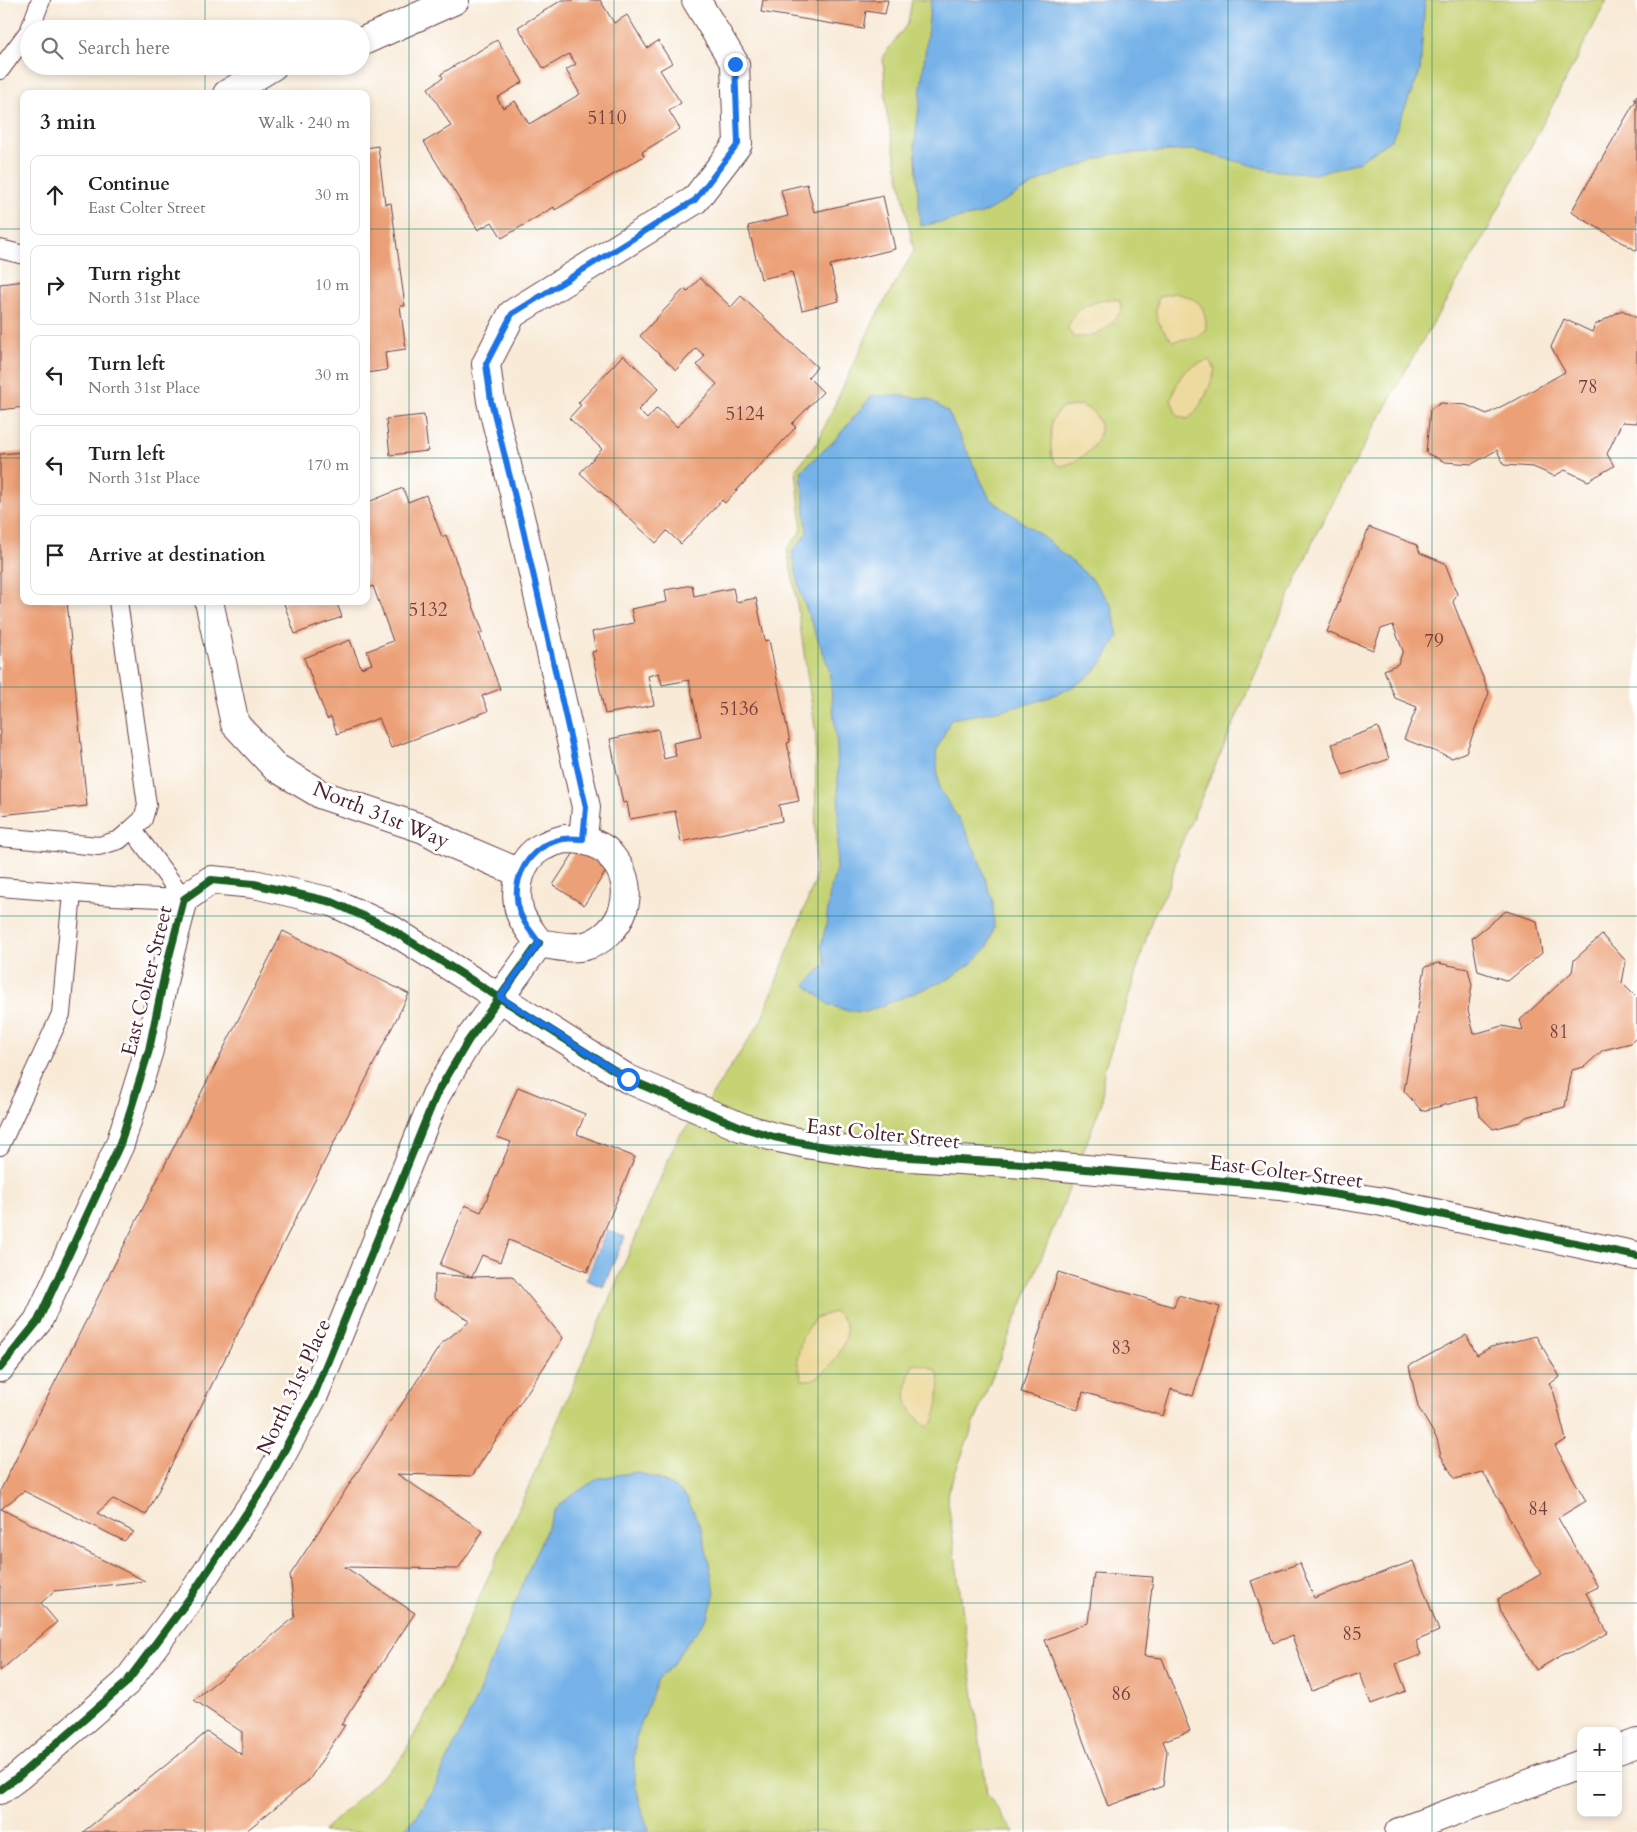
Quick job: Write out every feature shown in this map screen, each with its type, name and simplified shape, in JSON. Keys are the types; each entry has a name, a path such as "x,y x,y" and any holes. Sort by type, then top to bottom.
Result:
{"street":[{"path":"370,38 454,0"},
{"path":"583,839 586,807 523,529 491,401 486,364 512,314 695,200 738,144 735,64 696,0"},
{"path":"234,90 258,75"},
{"name":"North 31st Way","path":"210,605 235,724 275,767 322,795 424,829 450,843 520,873"},
{"path":"564,839 583,839 605,849 621,868 626,888 624,911 615,927 602,938 584,946 567,947 539,943 521,915 516,897 520,873 526,861 540,848 564,839"},
{"name":"East Colter Street","path":"0,1368 38,1321 120,1144 149,1050 166,968 184,900 211,880 254,884 332,902 389,928 628,1079 741,1127 774,1137 812,1146 877,1155 1040,1165 1280,1186 1378,1201 1637,1256"},
{"name":"North 31st Place","path":"0,1790 19,1776 126,1683 189,1599 266,1484 314,1395 436,1095 468,1041 539,943"},
{"path":"1622,1749 1637,1743"},
{"path":"1399,1832 1577,1765"}],"lane":[{"path":"33,20 41,0"},
{"path":"0,70 20,42"},
{"path":"0,249 20,255"},
{"path":"0,837 99,846 119,840 143,819 147,805 119,605"},
{"path":"132,829 184,900"},
{"path":"0,887 184,900"},
{"path":"0,1146 61,1014 72,893"}],"green space":[{"path":"912,0 1607,0 1485,235 1413,357 1317,532 1179,849 1170,883 1152,919 1126,1006 1104,1069 1102,1102 1063,1205 990,1382 947,1494 987,1794 1014,1832 322,1832 401,1759 436,1695 562,1411 678,1137 702,1110 761,1021 815,881 816,735 795,590 787,549 802,530 796,469 817,443 875,318 914,251 887,115 883,56 908,23"}],"sand":[{"path":"1174,293 1195,300 1202,308 1206,320 1206,329 1196,337 1173,341 1164,331 1158,320 1156,309 1160,296"},
{"path":"1107,299 1119,300 1122,309 1113,322 1096,334 1073,337 1068,328 1078,311 1088,305"},
{"path":"1210,360 1215,370 1202,403 1188,419 1177,416 1171,400 1180,378 1188,369"},
{"path":"1082,405 1097,418 1100,426 1096,442 1083,456 1067,465 1059,466 1052,458 1052,420 1061,408"},
{"path":"834,1312 842,1318 846,1327 846,1337 842,1347 837,1357 822,1374 814,1379 802,1380 797,1360 802,1338 815,1318"},
{"path":"913,1364 931,1368 938,1375 939,1395 934,1421 927,1427 912,1412 907,1401 907,1382"}],"water":[{"path":"931,0 1425,0 1420,72 1392,139 1358,162 1315,174 1269,170 1194,150 1113,154 1043,179 982,214 920,226 915,142"},
{"path":"893,395 929,399 948,412 990,499 1042,536 1092,579 1112,606 1118,636 1100,665 1086,678 1070,688 1051,697 1030,703 989,713 951,719 936,752 939,788 966,831 979,860 993,901 994,928 987,948 971,964 947,980 866,1012 848,1011 829,1005 806,985 826,963 821,946 826,925 830,891 836,869 839,826 837,747 829,668 801,595 792,552 807,533 801,471 833,442 872,396"},
{"path":"607,1230 625,1237 603,1287 586,1280"},
{"path":"636,1472 659,1479 677,1489 687,1498 702,1530 715,1592 708,1617 681,1651 674,1664 658,1679 636,1738 634,1758 635,1782 643,1815 650,1832 402,1832 418,1815 436,1784 475,1702 555,1510 570,1496 599,1478"}],"building":[{"path":"562,0 600,0 614,23 627,15 647,48 658,41 672,63 660,70 681,103 669,111 680,129 642,152 644,156 555,210 554,207 502,238 492,222 478,230 424,142 451,126 428,88 443,78 441,74 497,40 523,82 497,98 503,108 515,101 529,124 580,94 566,70 576,64 569,54 544,69 518,27"},
{"path":"763,0 888,0 885,14 866,11 863,29 761,12"},
{"path":"1637,95 1637,251 1571,212 1636,100 1634,99"},
{"path":"378,146 385,204 391,203 405,306 400,306 406,349 385,352 387,370 370,372 370,147"},
{"path":"807,184 814,212 883,196 895,249 830,265 839,301 802,310 792,272 761,279 748,226 788,216 781,190"},
{"path":"700,278 731,307 741,296 817,367 808,377 823,392 792,424 796,427 725,503 722,500 681,544 667,531 656,543 580,473 602,449 569,418 581,405 578,403 623,355 659,388 638,410 647,419 657,408 677,427 717,384 697,365 705,356 696,348 676,370 640,336 684,289 687,292"},
{"path":"20,282 20,408 0,410 0,284"},
{"path":"1622,310 1637,318 1637,423 1622,422 1607,454 1614,466 1588,481 1565,470 1554,476 1533,467 1504,465 1497,450 1472,464 1445,462 1426,453 1430,409 1441,403 1466,405 1487,414 1512,402 1565,372 1551,347 1564,319 1592,332 1595,325"},
{"path":"424,415 428,451 390,455 386,419"},
{"path":"20,452 20,605 67,605 87,806 0,815 0,454"},
{"path":"403,488 408,502 426,495 442,537 446,535 483,632 479,633 500,689 482,696 488,711 391,748 379,718 337,734 331,717 327,719 304,658 350,640 361,668 372,664 367,651 393,641 373,586 370,587 370,501"},
{"path":"1369,527 1417,545 1420,553 1445,563 1457,594 1453,602 1489,693 1466,752 1452,758 1404,739 1417,707 1395,698 1384,670 1398,664 1403,651 1393,625 1381,629 1373,650 1327,632"},
{"path":"692,585 694,596 733,588 736,602 756,598 765,641 769,640 790,742 787,743 799,801 779,805 782,821 681,842 675,811 630,819 627,802 623,803 610,739 658,729 664,759 676,756 673,743 701,737 689,680 662,685 659,673 648,676 654,705 605,714 592,652 596,651 592,632 634,623 631,609 667,602 665,590"},
{"path":"284,605 338,605 342,617 295,634"},
{"path":"1378,727 1389,759 1343,775 1332,744"},
{"path":"577,848 608,868 584,905 553,885"},
{"path":"1506,911 1537,921 1542,953 1508,981 1478,971 1472,938"},
{"path":"283,931 409,994 146,1515 113,1499 97,1513 134,1532 124,1541 24,1491 1,1509 145,1581 54,1591 41,1603 57,1622 0,1671 0,1491"},
{"path":"1602,935 1626,961 1622,983 1637,998 1637,1037 1631,1043 1603,1050 1584,1067 1572,1070 1565,1107 1526,1117 1520,1122 1493,1129 1480,1116 1476,1097 1422,1111 1404,1091 1425,967 1438,963 1468,969 1472,985 1468,1010 1474,1034 1502,1026 1523,1030 1520,1020 1572,972 1574,960"},
{"path":"518,1087 585,1114 577,1134 635,1157 587,1272 509,1240 500,1262 482,1255 472,1277 440,1265 465,1205 481,1212 511,1142 497,1137"},
{"path":"1058,1272 1174,1307 1178,1295 1220,1307 1193,1396 1171,1389 1163,1416 1083,1392 1078,1410 1021,1392"},
{"path":"435,1274 472,1277 512,1276 563,1338 472,1476 397,1474 483,1531 458,1569 345,1567 415,1613 341,1725 345,1725 309,1780 245,1832 83,1832 207,1732 242,1755 242,1732 194,1700 295,1617 290,1575 441,1344 470,1321 434,1298"},
{"path":"1466,1335 1477,1355 1491,1347 1536,1336 1560,1377 1549,1384 1554,1393 1566,1440 1555,1446 1586,1501 1558,1518 1598,1587 1586,1593 1608,1633 1536,1670 1501,1612 1498,1599 1541,1574 1483,1472 1455,1479 1441,1456 1437,1439 1418,1407 1409,1366"},
{"path":"1413,1561 1439,1631 1416,1641 1421,1655 1396,1664 1406,1691 1371,1704 1360,1673 1312,1691 1292,1636 1273,1643 1251,1581 1300,1563 1314,1598"},
{"path":"1094,1573 1153,1577 1144,1656 1162,1658 1190,1731 1163,1741 1167,1751 1163,1786 1108,1806 1045,1640 1088,1623"}],"cycle path":[{"path":"0,1368 38,1321 120,1144 149,1050 166,968 184,899 211,880 254,884 332,902 389,928 628,1079 741,1127 774,1137 877,1155 1040,1165 1280,1186 1378,1201 1637,1256"},
{"path":"0,1790 19,1776 126,1683 189,1599 266,1484 314,1395 436,1095 468,1041 539,943"}],"route":[{"path":"628,1079 500,997 539,943 521,915 516,897 520,873 526,861 540,848 564,839 583,839 586,807 523,529 491,401 486,364 512,314 695,200 738,144 735,64"}]}
